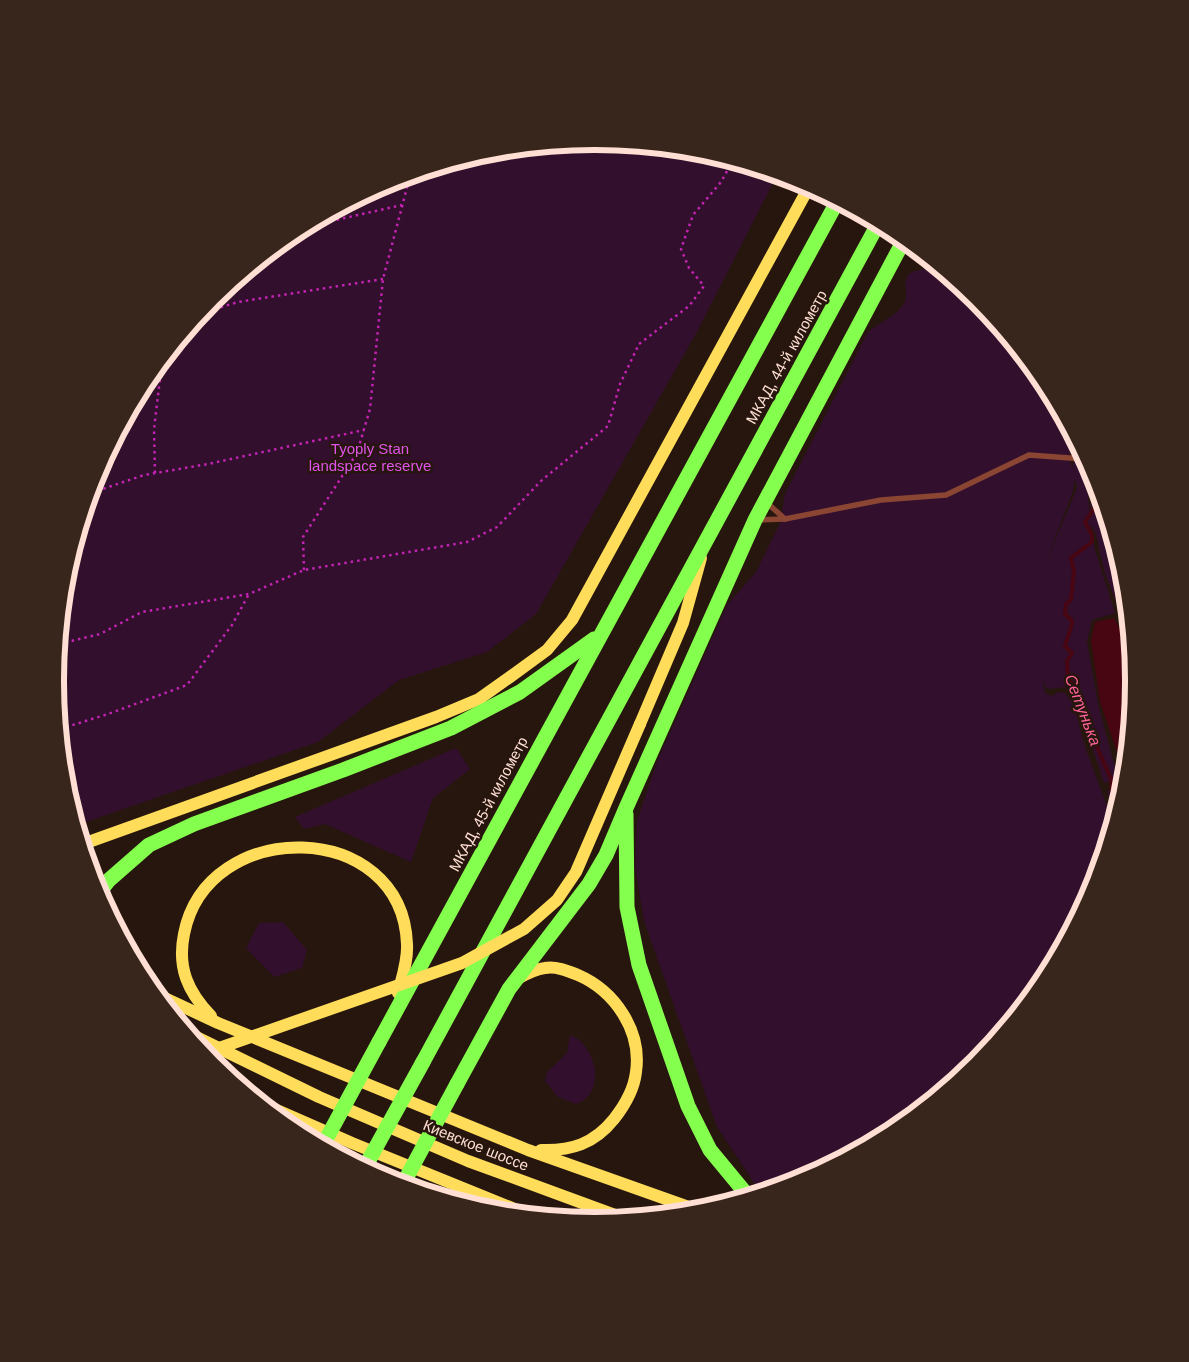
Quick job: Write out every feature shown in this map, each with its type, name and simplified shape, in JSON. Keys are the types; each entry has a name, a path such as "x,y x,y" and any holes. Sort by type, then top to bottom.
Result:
{"highway":[{"name":"МКАД, 44-й километр","path":"684,480 834,208"},
{"name":"МКАД, 44-й километр","path":"706,540 874,230"},
{"path":"407,1177 509,989 590,884 606,856 765,501 900,248"},
{"name":"МКАД, 45-й километр","path":"326,1139 684,480"},
{"path":"369,1161 706,540"},
{"path":"105,886 149,846 194,824 451,728 520,692 599,635"},
{"path":"626,808 627,907 639,965 688,1106 710,1150 743,1191"}],"main road":[{"path":"89,842 436,717 479,699 547,650 572,620 805,194"},
{"path":"213,1050 462,963 524,929 557,900 576,872 683,623 706,540"},
{"path":"218,1023 196,1000 183,974 182,946 186,920 196,899 210,881 228,866 249,857 295,847 315,849 357,861 372,871 388,887 402,918 407,946 404,970 379,1041"},
{"path":"517,979 530,972 547,968 566,970 587,979 606,992 620,1008 631,1029 636,1051 636,1072 632,1090 622,1109 603,1131 579,1147 560,1150 528,1150"},
{"path":"171,1001 218,1023 528,1150 681,1204"},
{"name":"Киевское шоссе","path":"203,1039 320,1097 468,1162 605,1212"},
{"path":"302,1123 501,1204"},
{"path":"466,1189 476,1198"}],"lane":[{"path":"756,520 785,519 881,500 946,495 1029,456 1076,458"},
{"path":"765,501 785,519"}],"path":[{"path":"65,642 100,634 142,612 249,594 304,570 467,542 497,526 542,480 608,426 620,384 638,344 689,306 704,286 690,268 681,249 693,215 721,182 729,167"},
{"path":"304,570 303,537 357,453 370,409 383,279 408,184"},
{"path":"328,222 402,205"},
{"path":"217,309 238,302 383,279"},
{"path":"156,473 154,430 160,376"},
{"path":"99,490 156,473 208,464 364,430"},
{"path":"66,727 187,685 232,625 249,594"}],"green space":[{"name":"Tyoply Stan landspace reserve","path":"560,151 629,151 698,160 732,168 774,181 697,332 536,614 487,652 399,680 318,742 83,823 74,785 65,716 65,646 74,577 92,510 118,446 153,386 173,358 219,306 271,260 300,240 329,221 360,205 424,178 457,168 491,160"},
{"path":"928,268 970,306 994,331 1036,386 1071,446 1070,461 1073,469 1073,462 1078,463 1085,478 1091,495 1088,498 1090,515 1092,497 1107,544 1121,612 1121,615 1104,571 1096,535 1091,524 1095,550 1115,613 1092,620 1087,642 1098,704 1117,774 1116,780 1104,783 1080,710 1067,687 1047,689 1043,681 1045,693 1052,696 1058,692 1065,693 1074,705 1085,747 1109,811 1097,852 1085,884 1071,916 1054,946 1036,976 994,1031 970,1056 918,1102 860,1141 798,1171 756,1187 717,1127 644,921 635,867 637,821 657,762 727,605 756,572 780,523 785,494 868,332 890,317 904,303 906,298 905,285 908,275 914,271","holes":["1075,478 1077,488 1043,569 1073,491"]},
{"path":"456,748 470,769 433,798 411,862 325,824 304,829 295,817"},
{"path":"1114,788 1111,803 1107,791"},
{"path":"283,922 307,950 302,968 274,977 246,948 259,923"},
{"path":"570,1035 579,1040 587,1049 595,1070 592,1090 586,1099 576,1104 558,1097 545,1081 547,1072 567,1053"}],"shaded area":[{"path":"1114,618 1123,635 1124,716 1119,759 1100,702 1091,641 1095,622"}],"waterway":[{"name":"Сетунька","path":"1096,506 1085,522 1092,535 1092,542 1071,558 1074,571 1071,600 1066,604 1065,614 1072,621 1072,624 1065,646 1072,653 1067,661 1068,678 1072,684 1074,697 1083,707 1089,729 1111,779 1112,798"}]}
